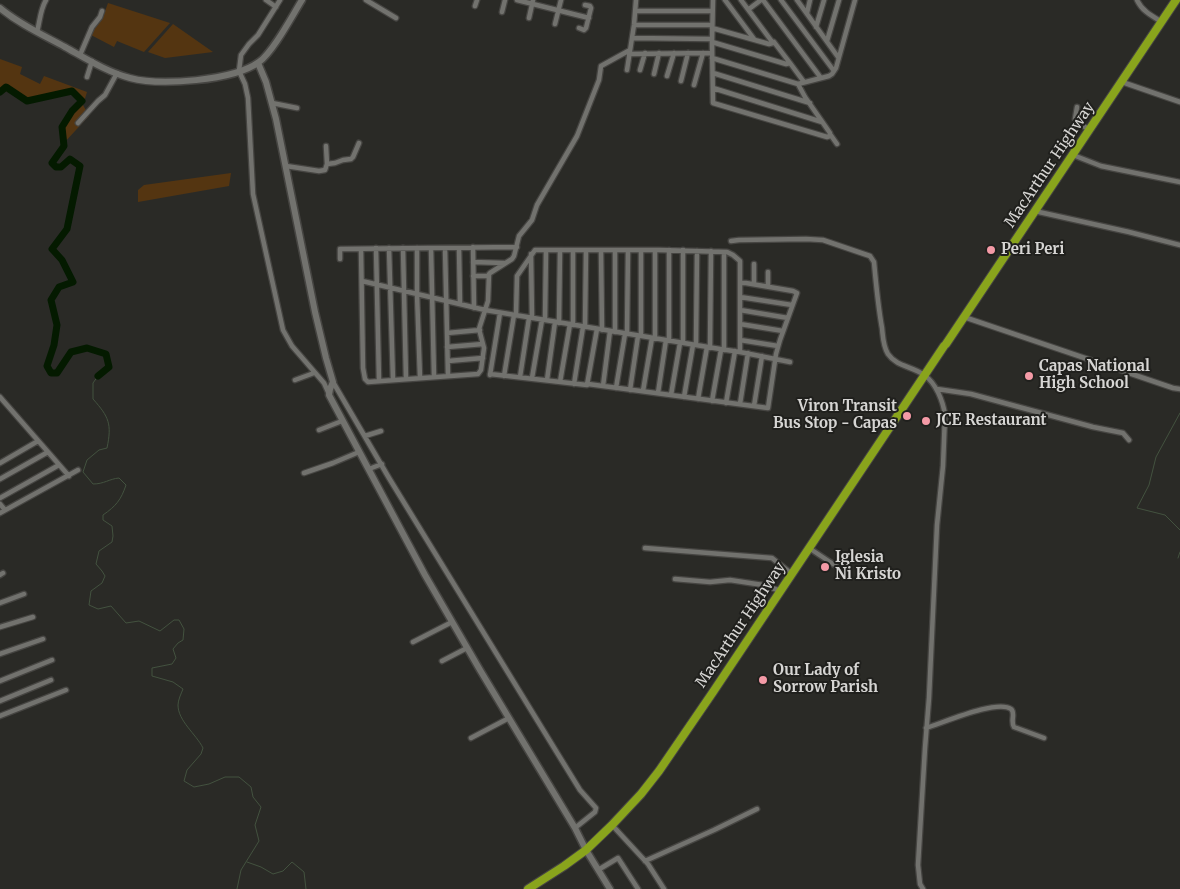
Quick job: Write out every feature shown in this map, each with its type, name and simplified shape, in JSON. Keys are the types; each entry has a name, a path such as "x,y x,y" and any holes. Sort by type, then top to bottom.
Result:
{"highway":[{"name":"MacArthur Highway","path":"528,889 586,850 642,794 659,771 1176,0"},
{"path":"1020,235 1031,225 1040,212 1061,180 1064,168"}],"street":[{"path":"37,32 42,7 46,0"},
{"path":"266,0 276,6"},
{"path":"280,0 258,35 243,51 240,59 240,71 248,98 253,194 285,334 292,346 324,384 342,421 452,622 610,889"},
{"path":"0,8 37,32 116,73 135,79 168,82 210,78 240,71 258,64 270,51 302,0"},
{"path":"366,0 396,18"},
{"path":"475,6 477,0"},
{"path":"502,12 505,0"},
{"path":"517,0 533,2 589,18"},
{"path":"555,24 561,0"},
{"path":"627,70 636,0"},
{"path":"713,0 712,55 714,109"},
{"path":"725,0 755,40"},
{"path":"742,0 804,82"},
{"path":"748,9 762,0 821,78"},
{"path":"781,0 834,70"},
{"path":"797,0 838,57"},
{"path":"806,13 810,0"},
{"path":"816,27 824,0"},
{"path":"826,41 839,0"},
{"path":"361,248 363,368 365,379 368,382 478,374 481,370 484,348 480,330 488,301 490,273 512,259 519,236 532,220 537,205 577,136 598,80 601,66 604,63 630,52 645,54 703,53 798,84 829,76 834,70 855,0"},
{"path":"1137,0 1145,11 1162,22"},
{"path":"529,18 533,2"},
{"path":"579,28 585,30 592,8 585,5"},
{"path":"80,55 92,27 102,11"},
{"path":"635,11 712,11"},
{"path":"634,25 712,26 769,44 774,42"},
{"path":"632,38 712,40 786,64 790,62"},
{"path":"654,74 659,53"},
{"path":"667,76 674,53"},
{"path":"681,80 688,53"},
{"path":"694,85 703,53"},
{"path":"640,70 645,54"},
{"path":"86,77 92,61"},
{"path":"258,64 272,103 315,312 333,382 422,532 580,790 596,808 596,812 575,828"},
{"path":"78,123 105,95 116,73"},
{"path":"713,73 810,103"},
{"path":"1122,82 1180,102"},
{"path":"798,84 837,144"},
{"path":"713,88 822,122"},
{"path":"272,103 297,108"},
{"path":"713,103 824,137 828,137 830,134"},
{"path":"1077,107 1075,119 1090,130"},
{"path":"327,164 335,164 350,159 360,142"},
{"path":"286,166 326,169 326,146"},
{"path":"1073,155 1101,166 1180,182"},
{"path":"1040,212 1129,232 1180,246"},
{"path":"731,241 824,240 870,256 874,262 884,345 887,352 896,362 925,375 937,389 944,407 943,466 937,525 929,698 918,865 920,884 923,889"},
{"path":"340,259 340,249 516,247"},
{"path":"376,248 379,381"},
{"path":"389,248 393,380"},
{"path":"403,248 406,379"},
{"path":"417,248 420,378"},
{"path":"431,248 434,377"},
{"path":"445,248 448,376"},
{"path":"459,248 460,304"},
{"path":"473,248 474,308"},
{"path":"504,376 515,315 517,276 535,250 682,250 724,252 733,255 740,261 740,340 726,403"},
{"path":"532,378 544,320 546,250"},
{"path":"547,380 557,322 560,250"},
{"path":"560,382 572,325 574,250"},
{"path":"574,384 584,327 586,250"},
{"path":"588,384 599,329 601,250"},
{"path":"603,386 613,332 615,250"},
{"path":"616,388 626,334 628,250"},
{"path":"630,390 640,336 641,250"},
{"path":"643,391 654,338 655,250"},
{"path":"658,393 667,341 669,250"},
{"path":"670,395 681,343 682,250"},
{"path":"684,397 695,345 697,251"},
{"path":"698,399 708,348 711,251"},
{"path":"712,401 722,350 724,252"},
{"path":"520,377 530,318 531,254"},
{"path":"473,262 506,263"},
{"path":"754,264 754,284"},
{"path":"768,272 768,286"},
{"path":"474,276 489,276"},
{"path":"362,281 500,313 708,348 737,351 790,362"},
{"path":"500,313 490,375 588,384 768,408 778,346 796,292 754,284 740,284"},
{"path":"740,297 792,306"},
{"path":"740,310 788,318"},
{"path":"964,317 1180,389"},
{"path":"740,324 783,331"},
{"path":"447,333 480,330"},
{"path":"740,340 778,346"},
{"path":"447,347 483,344"},
{"path":"740,404 748,353"},
{"path":"754,406 762,356"},
{"path":"448,360 483,358"},
{"path":"295,380 314,373"},
{"path":"330,395 333,382"},
{"path":"937,389 971,394 1093,427 1124,433 1129,440"},
{"path":"0,397 69,476"},
{"path":"319,430 342,421"},
{"path":"365,436 381,431"},
{"path":"0,463 38,441"},
{"path":"0,479 48,452"},
{"path":"304,473 359,452"},
{"path":"369,469 382,464"},
{"path":"0,498 59,465"},
{"path":"0,504 2,511 78,470"},
{"path":"645,548 772,558 792,574"},
{"path":"810,548 836,566"},
{"path":"675,579 710,582 730,580 763,585 780,591"},
{"path":"0,603 24,594"},
{"path":"0,628 33,617"},
{"path":"413,642 452,622"},
{"path":"0,654 44,639"},
{"path":"442,661 467,648"},
{"path":"0,681 52,660"},
{"path":"0,702 51,680"},
{"path":"0,716 66,690"},
{"path":"926,728 972,712 999,707 1009,708 1013,711 1012,722 1014,727 1044,738"},
{"path":"471,738 508,718"},
{"path":"645,861 757,810"},
{"path":"612,825 645,861 664,889"},
{"path":"598,870 618,858 638,889"}],"shaded area":[{"path":"108,3 170,23 144,52 117,41 114,47 91,35 94,24 104,14"},
{"path":"173,24 213,52 165,58 148,52"},
{"path":"0,59 22,67 20,74 40,84 44,76 87,92 83,105 89,116 62,145 60,126 68,112 78,101 71,94 26,103 6,91 0,95"},
{"path":"231,173 229,186 138,202 138,190 144,185"}],"waterway":[{"path":"0,92 6,87 27,101 72,91 82,101 72,111 62,127 64,146 52,163 56,167 61,167 70,159 80,166 67,229 52,249 62,260 73,282 59,287 51,300 57,325 54,345 47,366 51,373 57,373 71,352 87,348 106,354 109,367 98,376"},
{"path":"98,376 93,383 93,399 103,411 108,421 107,448 99,450 87,460 83,472 93,484 119,478 126,485 117,502 103,515 103,520 112,526 113,536 112,542 99,551 96,564 105,576 102,583 91,591 89,605 98,609 111,606 126,623 139,621 160,631 174,620 179,620 184,629 183,640 173,649 176,658 172,664 152,668 152,676 173,682 183,689 178,701 179,711 184,722 203,748 201,754 187,770 184,781 194,787 209,784 225,777 239,777 251,787 253,797 261,807 255,825 259,841 241,870 237,889"},
{"path":"1180,413 1156,457 1149,485 1137,508 1165,515 1180,530"},
{"path":"1178,558 1180,552"},
{"path":"247,862 273,874 283,871 292,862 304,872 306,889"}],"place":[{"name":"Peri Peri","path":"991,250"},
{"name":"Capas National High School","path":"1029,376"},
{"name":"Viron Transit Bus Stop - Capas","path":"907,416"},
{"name":"JCE Restaurant","path":"926,421"},
{"name":"Iglesia Ni Kristo","path":"825,567"},
{"name":"Our Lady of Sorrow Parish","path":"763,680"}]}
